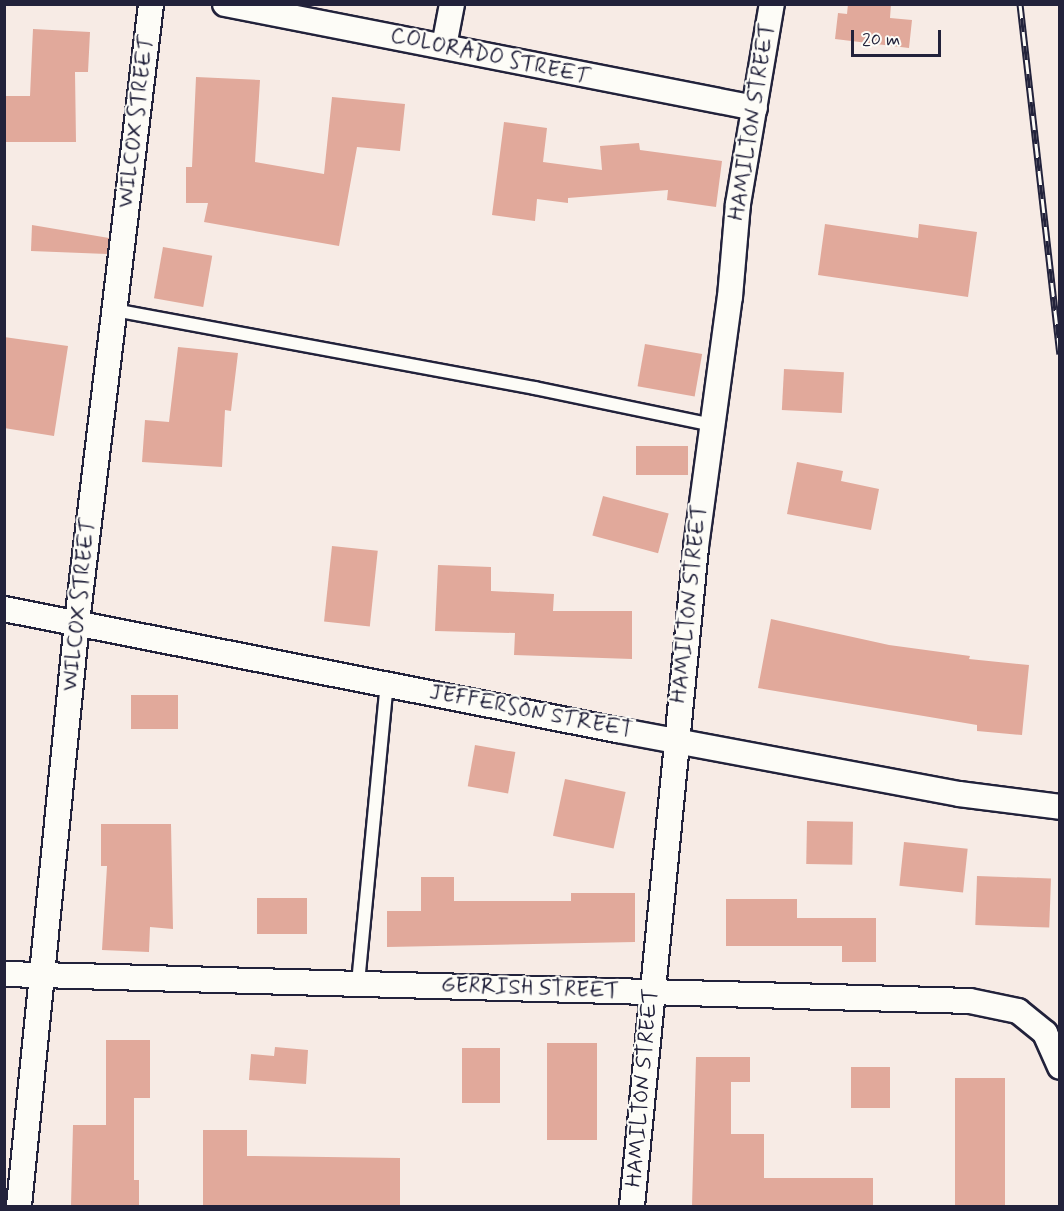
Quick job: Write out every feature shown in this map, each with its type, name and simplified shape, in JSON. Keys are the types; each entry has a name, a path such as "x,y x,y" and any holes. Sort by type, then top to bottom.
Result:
{"street":[{"name":"WILCOX STREET","path":"19,1206 77,622 151,4"},
{"name":"COLORADO STREET","path":"225,4 444,46 569,74 755,108"},
{"path":"444,46 452,4"},
{"name":"HAMILTON STREET","path":"632,1206 675,738 738,204 772,4"},
{"name":"JEFFERSON STREET","path":"4,609 959,794 1059,807"},
{"name":"GERRISH STREET","path":"4,974 358,983 652,994 970,1001 1018,1011 1045,1033 1059,1067"}],"lane":[{"path":"114,310 535,388 712,425"},
{"path":"358,983 387,684"}],"building":[{"path":"848,4 891,4 890,18 912,20 909,48 835,39 838,13 847,14"},
{"path":"33,29 90,32 88,72 75,72 76,142 6,142 5,96 30,96"},
{"path":"196,77 260,80 255,162 324,174 332,97 405,104 400,151 357,147 339,246 204,222 208,203 186,203 186,167 192,167"},
{"path":"504,122 547,128 543,162 602,170 600,146 639,143 640,150 722,161 716,207 667,200 668,190 568,198 568,203 537,199 535,221 492,215"},
{"path":"825,224 918,238 919,224 977,232 968,297 818,275"},
{"path":"32,225 109,238 107,254 31,251"},
{"path":"163,247 212,256 203,307 154,298"},
{"path":"4,337 68,346 54,436 4,428"},
{"path":"645,344 702,354 695,396 638,386"},
{"path":"178,347 238,353 231,411 225,410 222,467 142,462 145,420 169,422"},
{"path":"784,369 844,372 842,413 782,410"},
{"path":"636,446 688,446 688,475 636,475"},
{"path":"797,462 843,471 841,481 879,489 871,530 787,514"},
{"path":"603,496 669,514 658,553 592,536"},
{"path":"332,546 378,551 370,626 324,622"},
{"path":"438,565 491,567 491,591 554,594 553,611 632,611 632,659 514,655 515,633 435,631"},
{"path":"771,619 889,645 970,656 969,659 1029,665 1022,735 977,731 977,725 758,688"},
{"path":"131,695 178,695 178,729 131,729"},
{"path":"475,745 515,752 508,793 468,786"},
{"path":"565,779 626,792 614,849 553,836"},
{"path":"807,821 853,822 852,865 806,864"},
{"path":"101,824 171,824 173,929 150,927 149,952 102,950 107,866 101,866"},
{"path":"904,842 968,849 963,892 899,886"},
{"path":"977,876 1051,879 1049,928 975,925"},
{"path":"421,877 454,877 454,901 571,901 571,893 635,893 635,942 387,947 387,911 421,911"},
{"path":"257,898 307,898 307,934 257,934"},
{"path":"726,899 797,899 797,918 876,918 876,962 842,962 842,946 726,946"},
{"path":"106,1040 150,1040 150,1098 134,1098 134,1180 139,1180 139,1206 71,1206 73,1125 106,1125"},
{"path":"547,1043 597,1043 597,1140 547,1140"},
{"path":"275,1047 308,1050 306,1084 249,1080 251,1054 274,1056"},
{"path":"462,1048 500,1048 500,1103 462,1103"},
{"path":"696,1057 750,1057 750,1082 731,1082 731,1134 764,1134 764,1178 873,1178 873,1206 692,1206"},
{"path":"851,1067 890,1067 890,1108 851,1108"},
{"path":"955,1078 1005,1078 1005,1206 955,1206"},
{"path":"203,1130 247,1130 247,1156 400,1158 400,1206 203,1205"}],"railway":[{"path":"1020,4 1060,354"}]}
